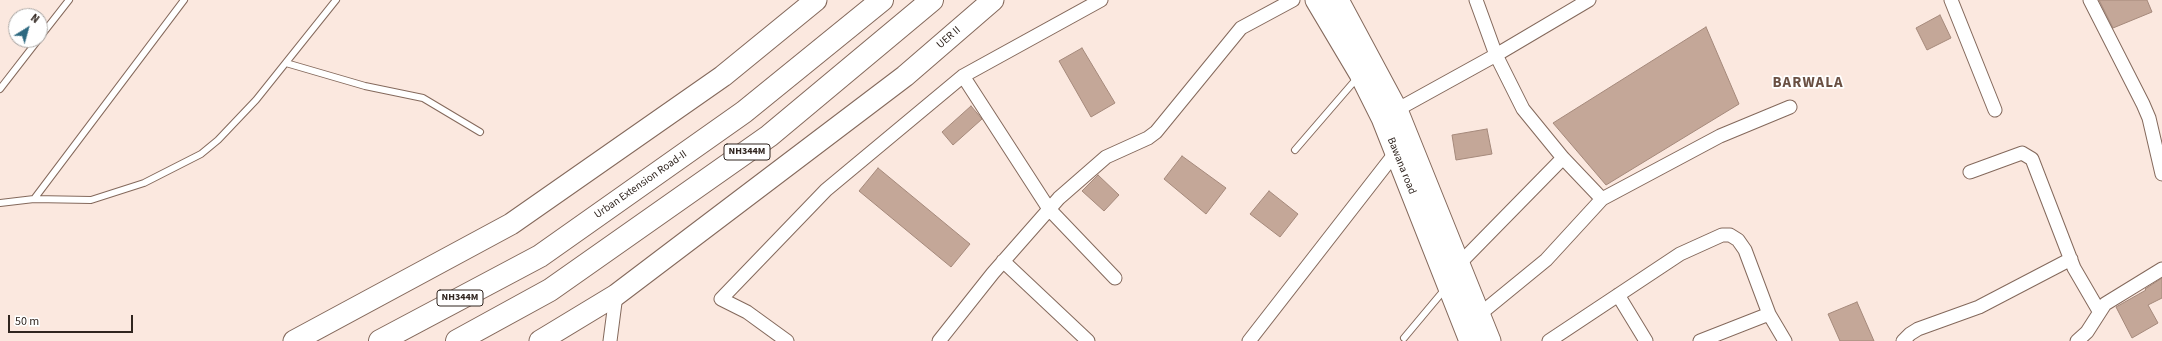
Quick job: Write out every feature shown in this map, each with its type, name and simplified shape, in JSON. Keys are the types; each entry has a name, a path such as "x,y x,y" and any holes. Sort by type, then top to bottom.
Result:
{"highway":[{"name":"Urban Extension Road-II","path":"380,341 540,256 744,112 882,0"},
{"name":"NH344M","path":"457,341 550,290 769,136 932,0"}],"main road":[{"path":"294,341 511,224 724,76 816,0"},
{"name":"UER II","path":"540,341 616,295 905,76 993,0"},
{"name":"Bawana road","path":"1316,0 1360,74 1390,114 1396,152 1470,341"},
{"name":"Bawana road","path":"1338,0 1460,263 1490,341"}],"street":[{"path":"787,341 747,312 721,299 826,190 963,76 1101,0"},
{"path":"939,341 1003,261 1049,209 1106,157 1144,140 1156,132 1241,28 1293,0"},
{"path":"1476,0 1496,55 1523,109 1563,158 1602,199"},
{"path":"1390,114 1496,55 1589,0"},
{"path":"1951,0 1995,110"},
{"path":"2090,0 2149,118 2160,159 2162,174"},
{"path":"963,76 1049,209 1115,278"},
{"path":"1480,314 1546,260 1602,199 1725,134 1790,107"},
{"path":"1249,341 1396,152"},
{"path":"1970,172 2016,154 2022,153 2032,159 2077,276 2099,311"},
{"path":"1460,263 1563,158"},
{"path":"1549,341 1680,254 1722,235 1730,235 1738,240 1745,250 1769,314 1786,341"},
{"path":"1903,341 1910,334 1918,330 1979,306 2071,260"},
{"path":"1003,261 1088,341"},
{"path":"2077,341 2089,336 2099,311 2114,297 2162,269"},
{"path":"610,341 616,295"},
{"path":"1618,295 1646,341"},
{"path":"1700,341 1769,314"}],"lane":[{"path":"48,27 69,0"},
{"path":"34,199 184,0"},
{"path":"0,203 34,199 91,200 102,198 144,183 201,154 223,135 256,100 336,0"},
{"path":"0,89 32,48"},
{"path":"286,63 364,86 423,98 480,132"},
{"path":"1295,150 1360,74"},
{"path":"1404,338 1448,284"}],"building":[{"path":"2099,0 2147,0 2152,12 2113,28"},
{"path":"1940,15 1951,38 1927,50 1916,28"},
{"path":"1706,27 1739,104 1606,185 1553,123"},
{"path":"1082,48 1115,103 1091,117 1059,61"},
{"path":"971,106 982,119 953,145 942,132"},
{"path":"1487,129 1492,154 1456,160 1452,135"},
{"path":"1182,156 1226,188 1206,214 1164,179"},
{"path":"878,168 970,244 951,267 859,191"},
{"path":"1098,175 1119,195 1104,211 1082,191"},
{"path":"1269,191 1298,214 1280,237 1250,214"},
{"path":"2162,278 2162,298 2148,305 2158,323 2132,338 2116,307 2146,290 2145,289"},
{"path":"1857,302 1874,341 1840,341 1828,314"}],"district":[{"name":"BARWALA","path":"1808,84"}]}
